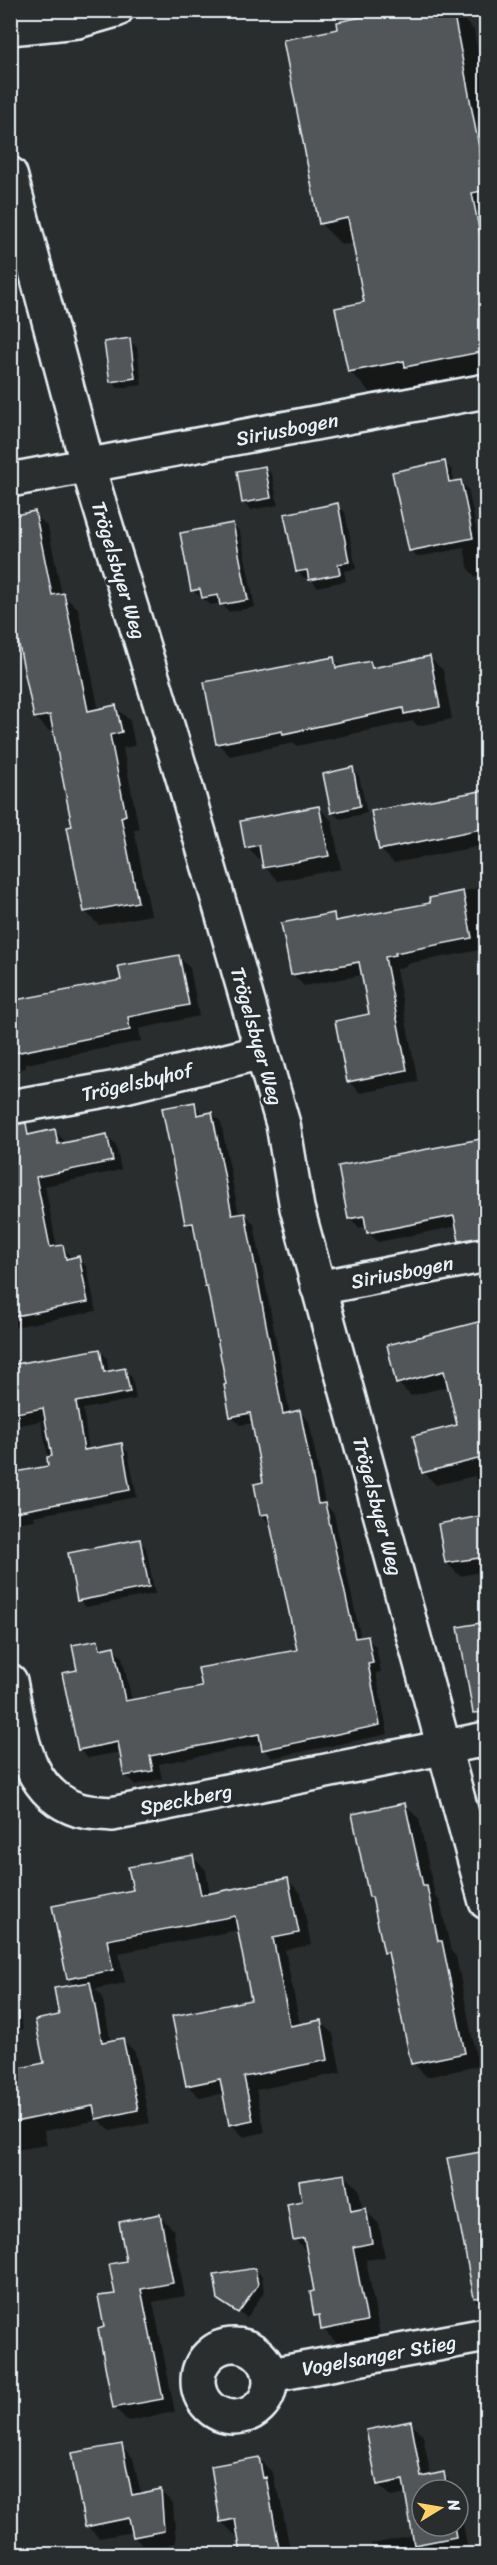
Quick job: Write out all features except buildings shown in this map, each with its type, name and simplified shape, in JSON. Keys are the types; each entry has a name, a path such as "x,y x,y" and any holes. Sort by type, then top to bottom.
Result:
{"street":[{"path":"10,28 78,21 116,10"},
{"name":"Trögelsbyer Weg","path":"10,174 88,467 184,781 283,1124 297,1208 486,1902"},
{"name":"Siriusbogen","path":"10,480 486,392"},
{"name":"Trögelsbyhof","path":"10,1107 117,1088 262,1052"},
{"name":"Siriusbogen","path":"318,1288 486,1255"},
{"name":"Speckberg","path":"10,1681 23,1748 35,1774 55,1798 80,1810 112,1814 486,1739"},
{"name":"Vogelsanger Stieg","path":"271,2375 486,2335"}]}
